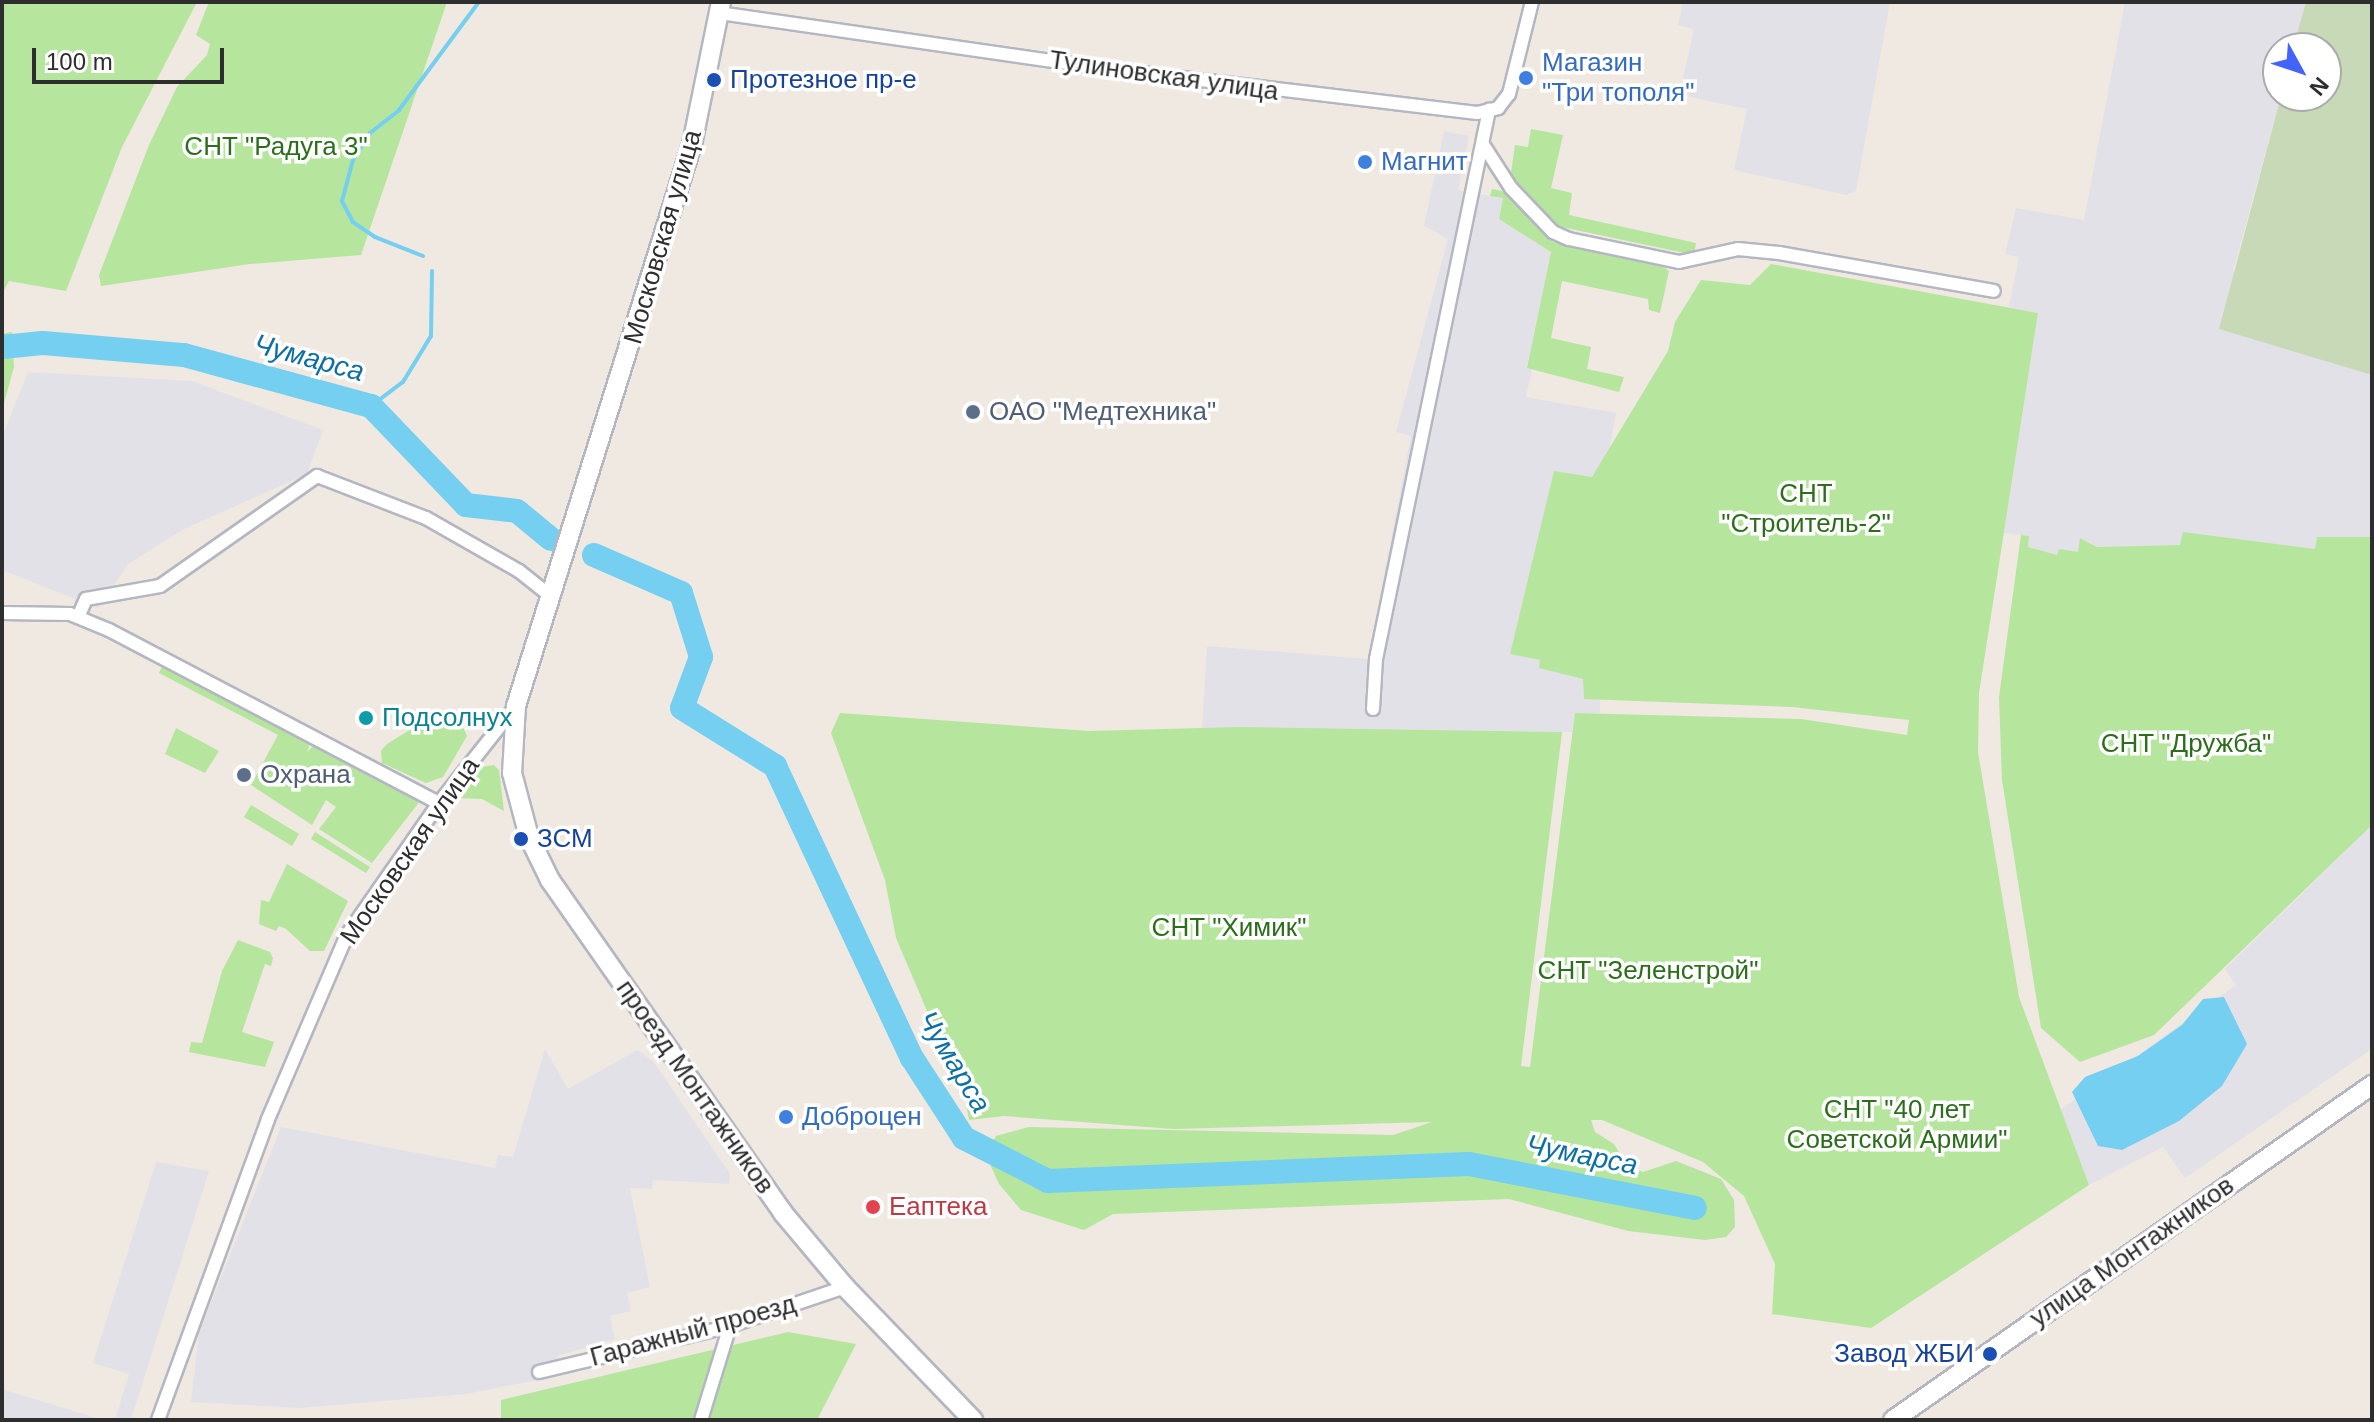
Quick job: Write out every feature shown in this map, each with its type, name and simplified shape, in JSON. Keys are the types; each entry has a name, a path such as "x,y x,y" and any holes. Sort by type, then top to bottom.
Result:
{"main road":[{"name":"Московская улица","path":"516,706 553,598 692,144 720,8"},
{"name":"проезд Монтажников","path":"516,706 512,773 529,837 550,880 783,1213 845,1287 973,1420"},
{"name":"улица Монтажников","path":"1893,1420 2372,1085"}],"street":[{"path":"1373,709 1376,659 1489,110 1509,94 1532,2"},
{"name":"Тулиновская улица","path":"720,8 1301,94 1466,113 1489,110"},
{"path":"1484,146 1511,188 1553,232 1569,239 1679,262 1738,249 1779,253 1994,291"},
{"path":"78,617 86,599 160,586 317,476 426,518 519,571 553,598"},
{"path":"2,613 78,617 439,803"},
{"name":"Московская улица","path":"158,1420 268,1119 347,935 439,803 516,706"},
{"name":"Гаражный проезд","path":"539,1372 730,1326 845,1287"},
{"path":"701,1420 730,1326"}],"shaded area":[{"path":"1683,2 1890,2 1856,191 1846,195 1734,170 1747,109 1690,97 1682,83 1694,29 1678,25"},
{"path":"2125,2 2306,2 2298,32 2262,32 2262,112 2277,112 2233,271 2343,366 2372,375 2372,537 2318,537 2316,549 2183,532 2181,545 2098,547 2081,538 2078,552 2058,555 2028,547 2029,536 2004,533 2038,313 2009,307 2019,257 2005,254 2016,208 2084,220"},
{"path":"1444,131 1469,136 1458,190 1503,198 1499,219 1551,252 1527,367 1532,369 1526,397 1616,413 1608,455 1592,477 1554,472 1511,654 1540,660 1540,668 1583,679 1584,698 1600,700 1600,713 1575,713 1573,732 1202,729 1207,646 1368,659 1411,436 1396,432 1448,239 1424,226"},
{"path":"28,372 192,381 323,430 307,474 184,529 128,564 98,608 2,570 2,437"},
{"path":"2372,825 2372,1049 2185,1178 2163,1147 2089,1185 2060,1110 2236,985 2225,969"},
{"path":"545,1049 568,1089 637,1050 653,1061 730,1174 729,1184 653,1180 652,1189 630,1188 650,1287 627,1293 631,1311 610,1316 615,1339 557,1356 562,1375 466,1394 300,1408 191,1402 199,1333 281,1127 495,1168 498,1155 513,1157"},
{"path":"156,1162 209,1171 131,1420 115,1420 129,1374 93,1363"},
{"path":"2,1389 103,1420 2,1420"}],"green space":[{"path":"2,2 197,2 122,147 66,291 9,281 2,294"},
{"name":"СНТ \"Радуга 3\"","path":"209,2 447,2 361,255 250,264 101,286 99,275 149,145 177,87 207,55 210,44 196,35"},
{"path":"2306,2 2372,2 2372,375 2219,329 2277,112 2342,112 2342,32 2298,32"},
{"path":"1531,129 1563,135 1551,188 1572,193 1569,215 1696,243 1694,255 1557,226 1510,180 1515,145 1528,147"},
{"path":"1492,189 1502,191 1553,242 1659,264 1669,271 1660,313 1649,310 1648,299 1562,281 1551,338 1591,347 1587,369 1624,377 1619,392 1527,368 1551,252 1499,219 1503,198 1490,196"},
{"path":"1771,264 2038,313 1979,693 1978,752 2019,997 2089,1185 1871,1328 1772,1314 1775,1264 1744,1196 1703,1162 1602,1120 1591,1120 1595,1132 1614,1144 1626,1164 1643,1172 1676,1161 1721,1179 1734,1200 1735,1227 1726,1237 1705,1240 1628,1231 1509,1199 1113,1214 1084,1230 1021,1210 999,1184 985,1153 996,1136 1029,1127 1393,1135 1432,1122 1173,1129 1004,1116 969,1120 954,1040 939,1039 896,938 885,880 831,733 840,713 1089,731 1240,727 1562,732 1521,1066 1530,1067 1575,713 1801,719 1907,735 1909,720 1792,707 1584,699 1583,679 1539,668 1540,660 1510,654 1554,471 1592,477 1668,351 1675,322 1701,280 1750,285"},
{"path":"12,332 14,367 2,410 2,334"},
{"name":"СНТ \"Дружба\"","path":"2183,532 2315,549 2317,537 2372,537 2372,825 2154,1035 2080,1062 2041,1028 2002,780 1999,697 2021,535 2029,536 2028,547 2057,555 2059,549 2078,552 2080,538 2097,547 2180,545"},
{"path":"163,664 310,744 307,752 313,746 420,801 372,863 319,829 336,807 326,800 312,825 251,785 278,735 159,673"},
{"path":"437,713 461,723 467,736 443,777 426,783 382,763 381,751 387,744"},
{"path":"176,728 219,751 205,773 165,754"},
{"path":"494,765 499,770 504,811 482,799 455,798 481,767"},
{"path":"251,805 299,834 292,846 244,817"},
{"path":"315,832 370,867 366,873 311,839"},
{"path":"287,864 348,901 324,951 310,951 279,926 276,931 259,924 261,900 269,902"},
{"path":"238,940 270,952 273,958 271,966 265,964 242,1032 274,1042 265,1067 189,1052 191,1042 202,1043 222,971"},
{"path":"788,1332 856,1344 817,1420 501,1420 501,1400"}],"water":[{"path":"2224,997 2247,1044 2222,1086 2179,1121 2122,1150 2098,1146 2072,1092 2085,1077 2138,1056 2182,1025 2203,999"}],"waterway":[{"path":"423,256 375,237 353,222 342,201 353,160 370,133 399,110 479,2"},
{"path":"371,406 403,382 431,336 432,271"},
{"name":"Чумарса","path":"2,347 43,343 184,355 371,406 466,505 517,511 551,539"},
{"name":"Чумарса","path":"594,555 681,593 701,657 682,708 775,766 912,1058 964,1138 1048,1181 1469,1164 1695,1208"}],"place":[{"name":"Магазин \"Три тополя\"","path":"1526,78"},
{"name":"Протезное пр-е","path":"714,80"},
{"name":"Магнит","path":"1365,162"},
{"name":"ОАО \"Медтехника\"","path":"973,412"},
{"name":"Подсолнух","path":"366,718"},
{"name":"Охрана","path":"244,775"},
{"name":"ЗСМ","path":"521,839"},
{"name":"Доброцен","path":"786,1117"},
{"name":"Еаптека","path":"873,1207"},
{"name":"Завод ЖБИ","path":"1990,1354"}],"park label":[{"name":"СНТ \"Строитель-2\"","path":"1806,509"},
{"name":"СНТ \"Химик\"","path":"1229,928"},
{"name":"СНТ \"Зеленстрой\"","path":"1648,971"},
{"name":"СНТ \"40 лет Советской Армии\"","path":"1897,1125"}]}
